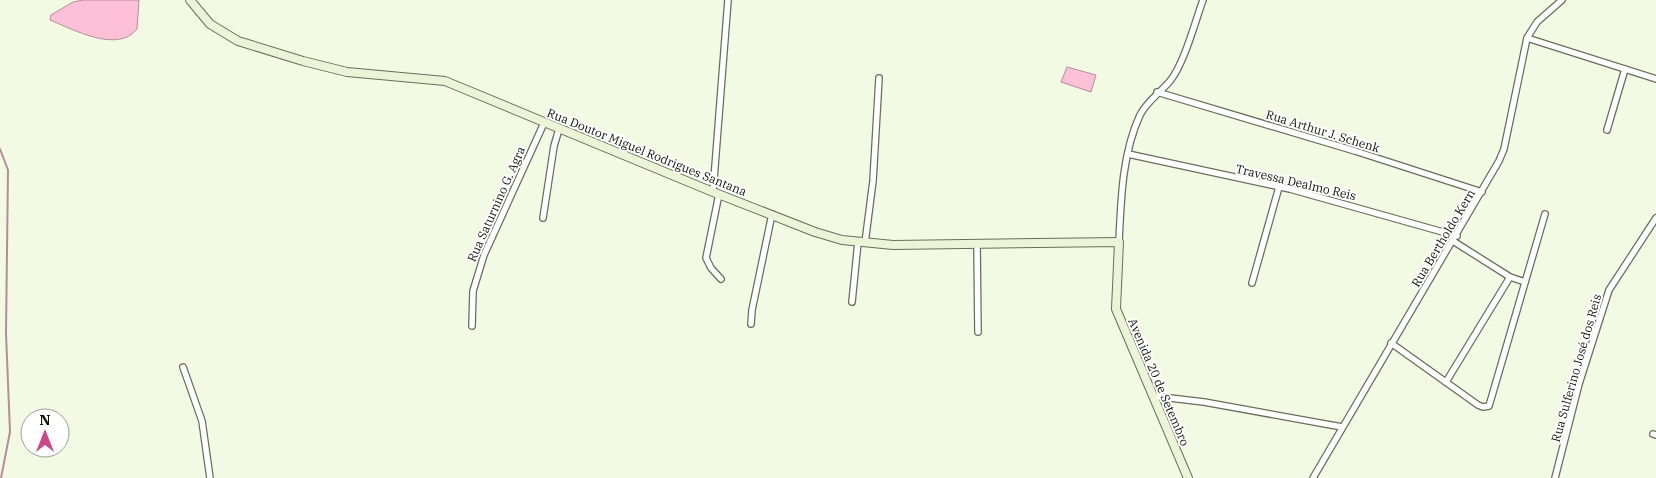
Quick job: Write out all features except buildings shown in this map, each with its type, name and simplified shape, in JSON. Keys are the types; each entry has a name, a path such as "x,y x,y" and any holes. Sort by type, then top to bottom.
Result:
{"street":[{"name":"Rua Doutor Miguel Rodrigues Santana","path":"190,0 210,24 238,40 303,62 347,72 445,82 815,232 862,243 1119,242"},
{"path":"721,279 711,268 706,258 716,193 728,0"},
{"name":"Avenida 20 de Setembro","path":"1188,478 1116,308 1122,186 1128,154 1140,115 1157,92 1170,81 1177,68 1203,0"},
{"name":"Rua Bertholdo Kern","path":"1313,478 1391,343 1482,192 1504,149 1527,38 1537,22 1562,0"},
{"path":"1527,38 1656,79"},
{"path":"1607,130 1625,69"},
{"path":"852,302 873,181 879,78"},
{"name":"Rua Arthur J. Schenk","path":"1157,92 1355,151 1482,192"},
{"name":"Rua Saturnino G. Agra","path":"472,326 473,291 484,254 544,123"},
{"path":"544,218 554,146 559,129"},
{"name":"Travessa Dealmo Reis","path":"1128,154 1279,187 1398,217 1455,238 1510,276 1525,282"},
{"path":"1252,283 1279,187"},
{"path":"751,324 752,310 772,214"},
{"path":"1391,343 1478,405 1483,407 1489,406 1545,214"},
{"name":"Rua Sulferino José dos Reis","path":"1555,478 1579,384 1606,298 1656,218"},
{"path":"977,244 978,332"},
{"path":"1446,382 1510,276"},
{"path":"183,367 202,421 210,478"},
{"path":"1153,396 1204,402 1342,426"}],"shaded area":[{"path":"83,0 139,0 137,29 129,36 107,40 82,33 50,20 51,15 73,2"},
{"path":"1067,67 1096,75 1091,92 1061,82"}],"waterway":[{"path":"0,149 8,170 6,333 10,432 1,478"}]}
